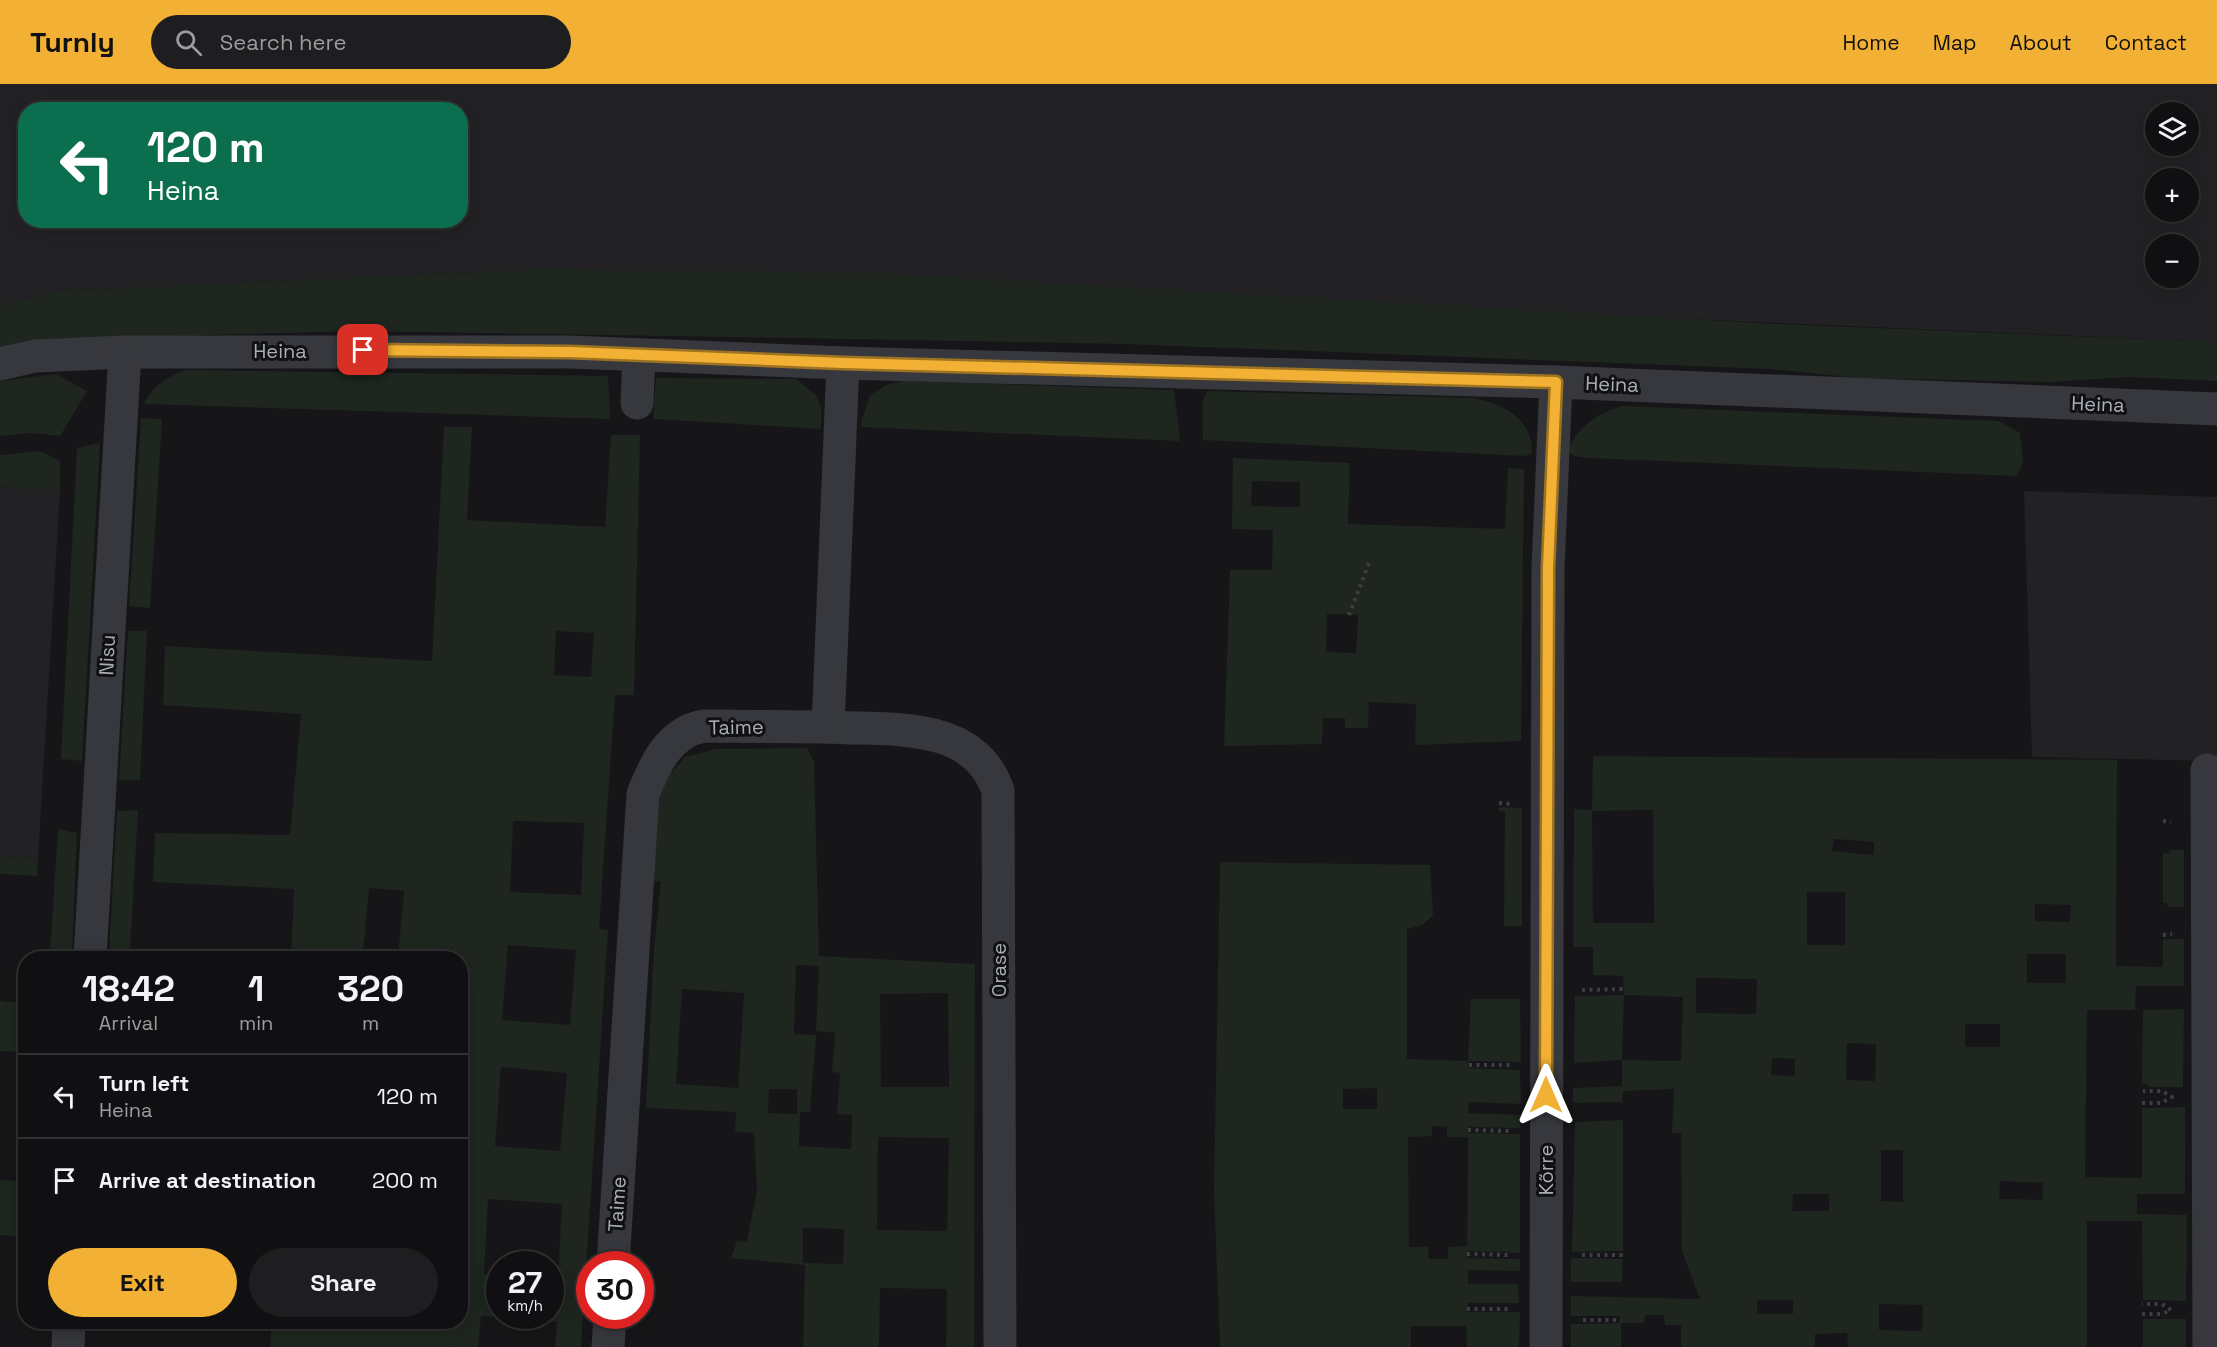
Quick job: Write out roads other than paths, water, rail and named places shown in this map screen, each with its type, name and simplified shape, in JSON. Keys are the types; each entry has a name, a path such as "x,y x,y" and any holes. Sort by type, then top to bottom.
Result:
{"street":[{"name":"Heina","path":"0,364 35,356 125,352 363,350 639,355 843,363 1556,382 2217,409"},
{"name":"Nisu","path":"90,951 125,352"},
{"path":"637,403 639,355"},
{"path":"828,727 843,363"},
{"name":"Kõrre","path":"1546,1347 1548,568 1556,382"},
{"name":"Taime","path":"614,1251 643,794 660,755 690,729 704,726 828,727"},
{"name":"Orase","path":"828,727 925,732 947,737 967,747 982,759 993,776 998,791 1000,1347"},
{"path":"2207,770 2209,1347"},
{"path":"68,1347 69,1329"},
{"path":"608,1347 609,1329"}]}
